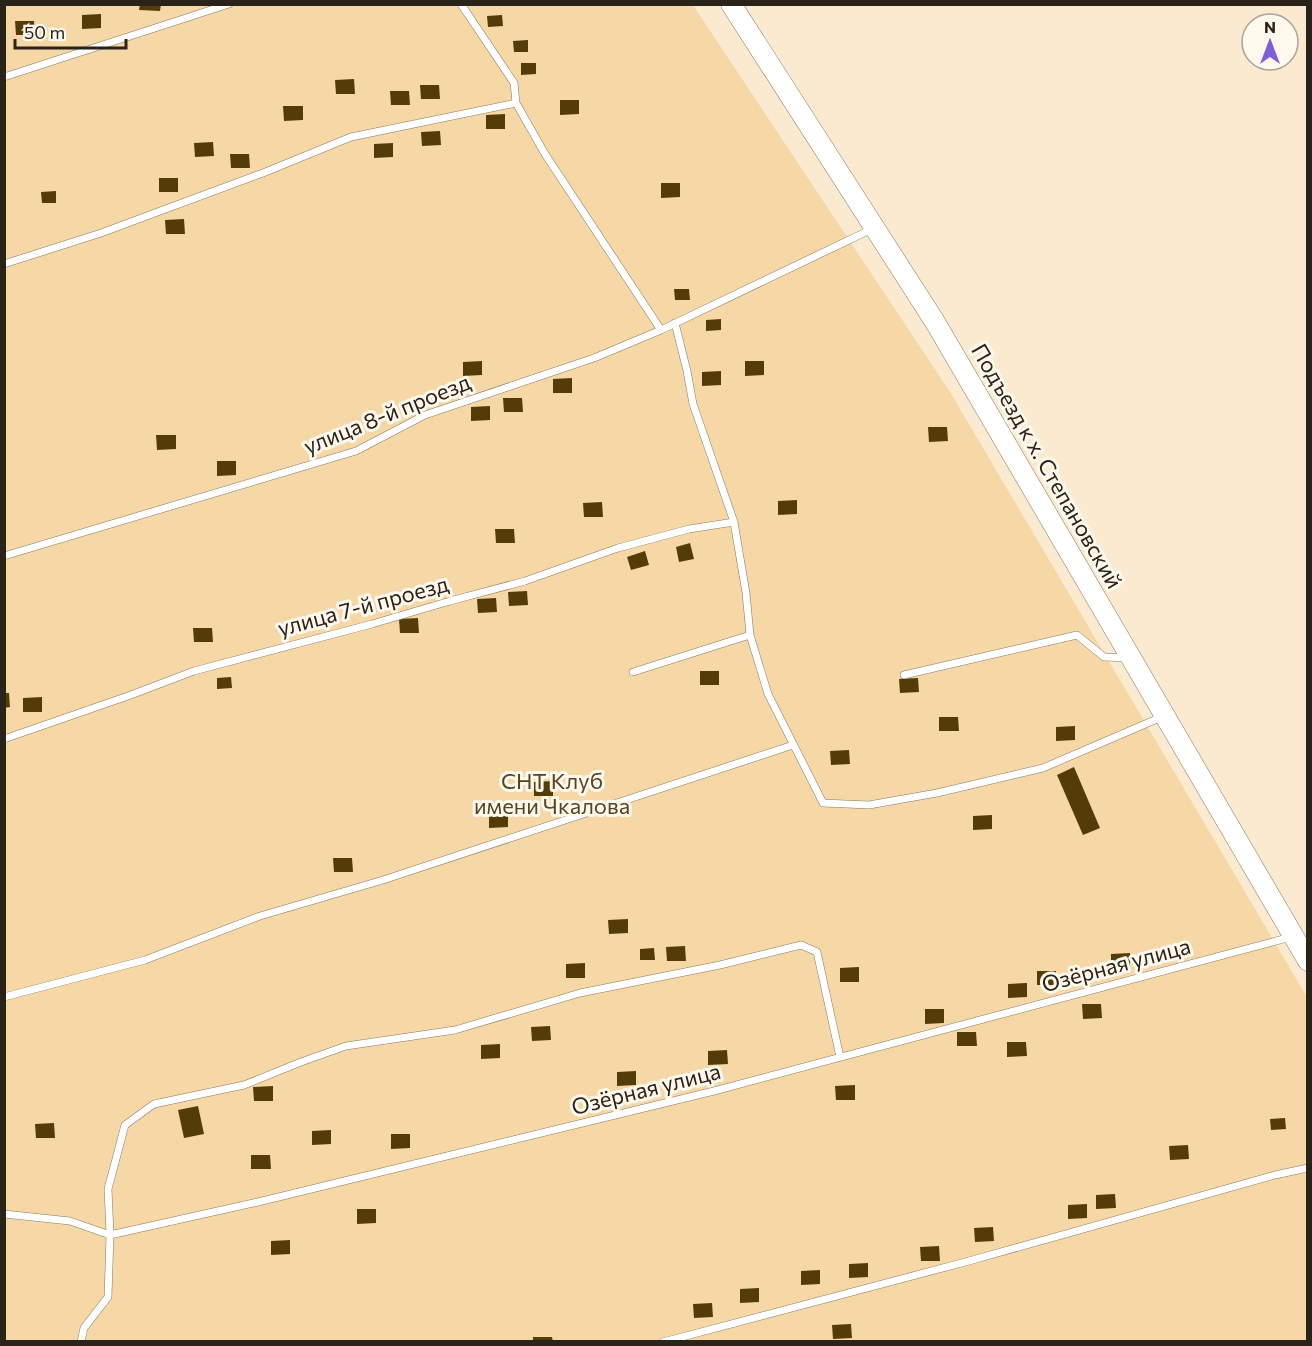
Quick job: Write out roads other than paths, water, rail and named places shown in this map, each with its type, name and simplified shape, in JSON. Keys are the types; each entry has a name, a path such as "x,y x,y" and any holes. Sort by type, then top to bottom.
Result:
{"street":[{"name":"Подъезд к х. Степановский","path":"731,4 935,322 1308,962"}],"lane":[{"path":"4,76 229,4"},
{"path":"461,4 514,83 516,103 545,154 661,330"},
{"path":"4,264 101,233 263,173 351,137 516,103"},
{"name":"улица 8-й проезд","path":"4,556 356,451 425,415 594,358 661,330 874,228"},
{"path":"675,323 693,404 734,522 746,593 750,635 768,694 823,803 868,805 937,793 1043,768 1164,716"},
{"name":"улица 7-й проезд","path":"4,739 194,671 525,581 628,545 689,529 734,522"},
{"path":"633,672 750,635"},
{"path":"904,675 1077,635 1104,657 1131,658"},
{"path":"4,997 145,960 260,916 394,876 793,745"},
{"name":"Озёрная улица","path":"110,1235 258,1202 703,1094 1293,936"},
{"path":"81,1341 84,1328 108,1297 110,1235 108,1189 125,1125 154,1104 244,1085 346,1046 455,1030 580,993 720,965 801,945 816,952 840,1057"},
{"path":"663,1341 969,1261 1275,1175 1308,1168"},
{"path":"4,1214 70,1221 110,1235"}],"park label":[{"name":"СНТ Клуб имени Чкалова","path":"552,794"}]}
